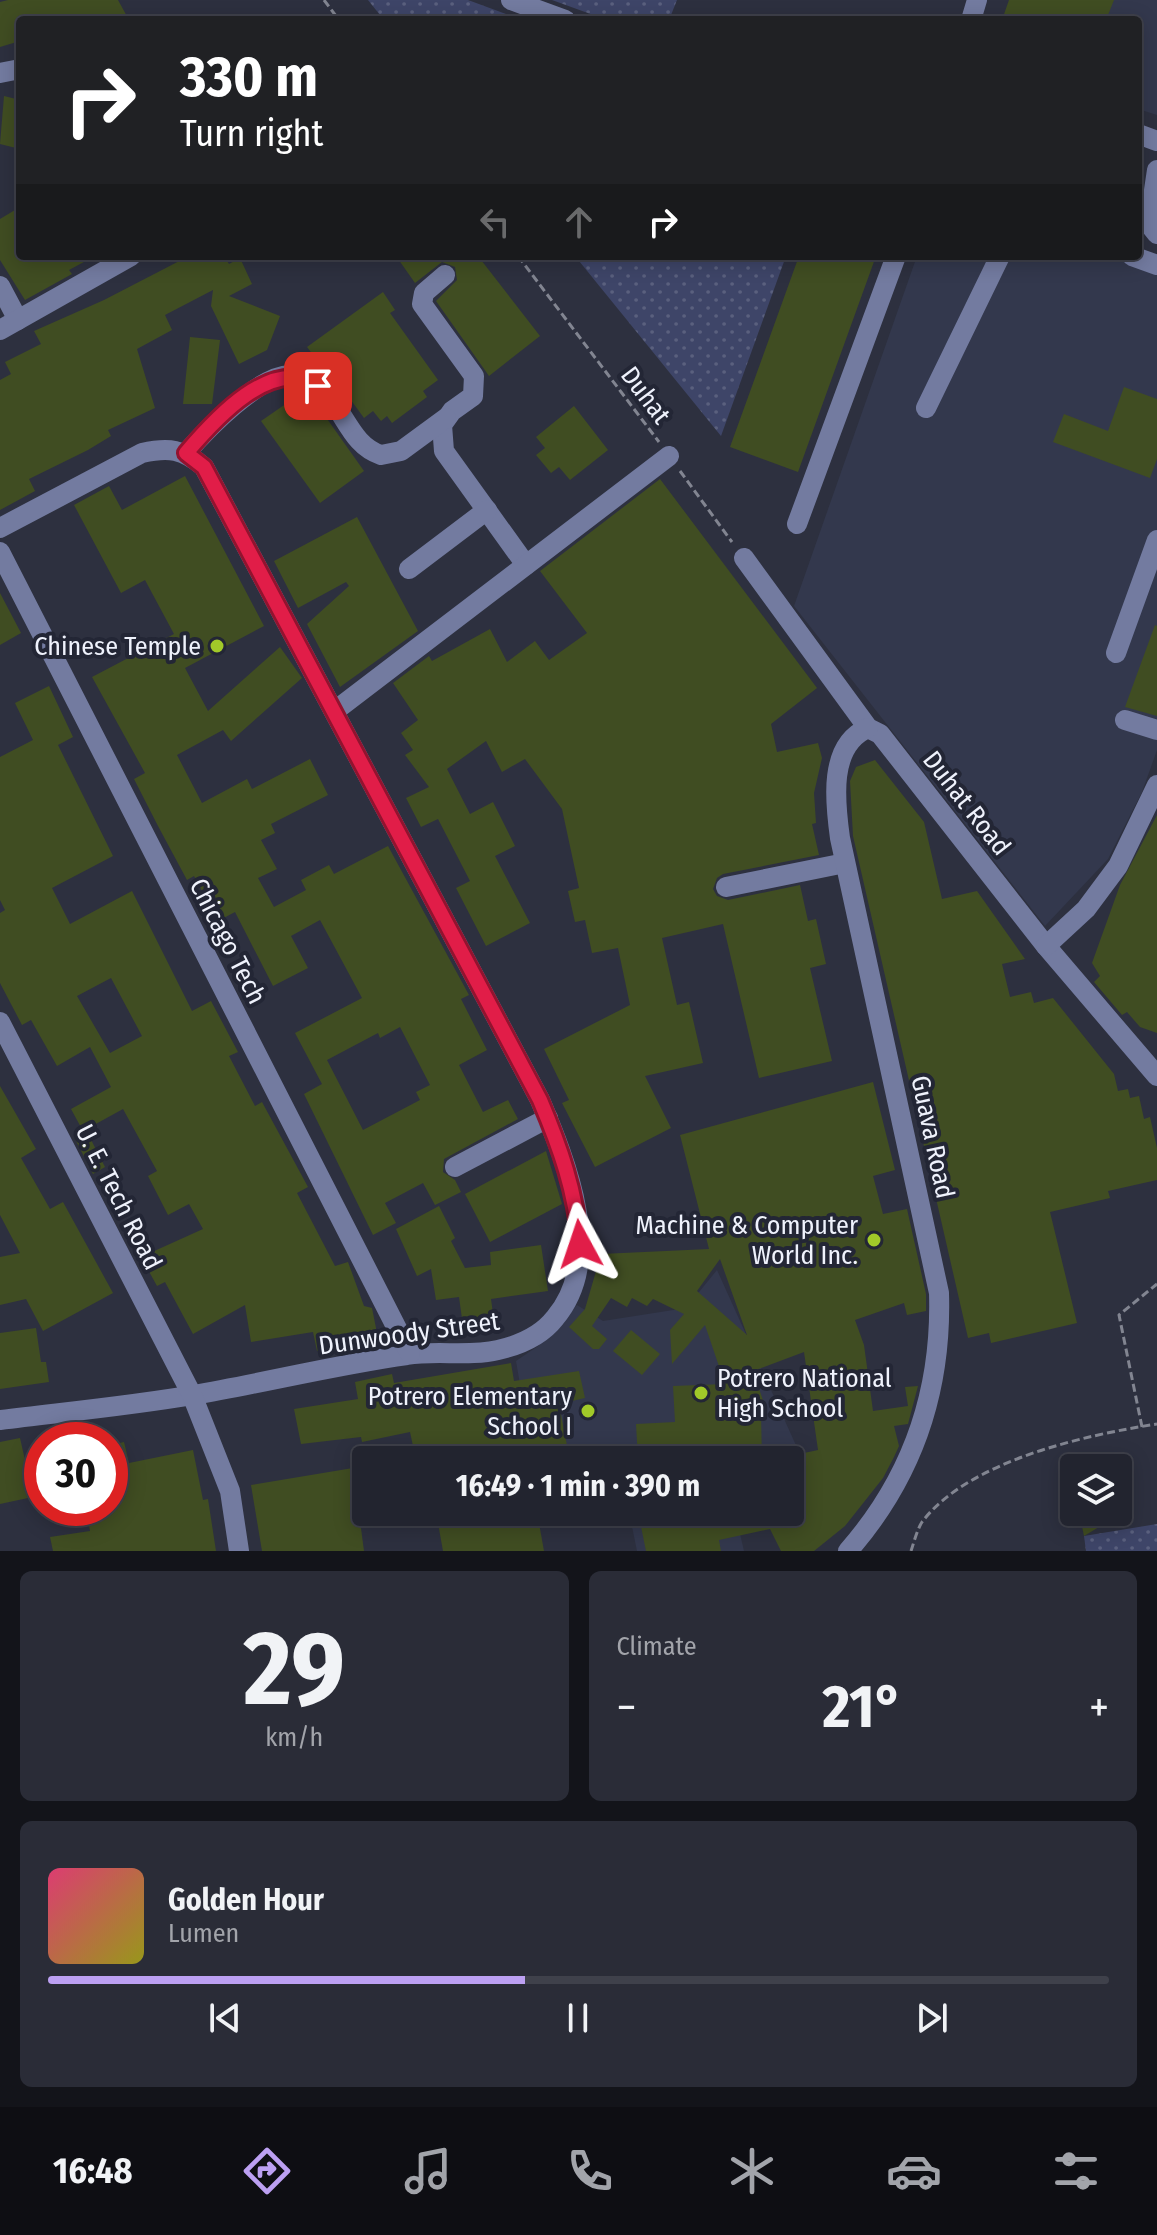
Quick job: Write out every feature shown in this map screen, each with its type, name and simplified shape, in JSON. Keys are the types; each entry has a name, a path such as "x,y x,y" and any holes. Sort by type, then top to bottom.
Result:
{"street":[{"path":"511,0 554,16"},
{"path":"1157,170 1149,224 1157,234"},
{"path":"0,330 124,260"},
{"path":"797,524 895,260"},
{"path":"926,408 998,260"},
{"path":"0,528 142,453 166,447 186,453 208,428 261,386 288,375 306,377 318,386 360,442 381,455 401,451 473,396 476,388 474,376 422,304 424,293 445,275"},
{"path":"0,286 18,320"},
{"path":"446,418 442,425 444,451 526,565"},
{"name":"Dunwoody Street","path":"0,1420 192,1395 410,1354 496,1351 530,1340 556,1318 572,1287 580,1244 577,1206 561,1149 548,1118 336,710 204,467 186,453"},
{"path":"336,710 669,456"},
{"path":"409,569 487,510"},
{"path":"1116,653 1157,540"},
{"name":"Chicago Tech","path":"0,552 410,1354"},
{"name":"Duhat Road","path":"744,558 868,728 880,734 1046,946 1157,1076"},
{"path":"1125,720 1157,730"},
{"name":"Guava Road","path":"848,1551 897,1484 917,1443 933,1392 940,1338 939,1293 837,816 836,781 843,754 855,734 868,728"},
{"path":"1046,946 1086,909 1118,866 1157,785"},
{"path":"726,887 845,863"},
{"name":"U. E. Tech Road","path":"0,1022 192,1395 230,1491 239,1551"},
{"path":"455,1167 548,1118"}],"path":[{"name":"Duhat","path":"521,260 744,558"},
{"path":"1142,1427 1119,1315 1157,1284"},
{"path":"911,1551 921,1524 960,1486 1021,1459 1110,1431 1157,1424"}],"shaded area":[{"path":"368,0 468,0 511,16 381,16"},
{"path":"552,0 677,0 671,16 596,16"},
{"path":"1011,0 1157,0 1157,115 1142,110 1142,16 1006,16"},
{"path":"578,260 785,260 721,436"},
{"path":"916,260 1124,260 1157,272 1157,750 1142,792 1108,859 1045,926 794,606"},
{"name":"Potrero National High School","path":"717,1270 796,1446 531,1446 516,1361 538,1346 577,1305 603,1321 686,1308"},
{"path":"1157,1524 1157,1551 1086,1551 1084,1536"},
{"path":"632,1526 738,1526 744,1551 637,1551"}],"building":[{"path":"118,0 127,16 16,16 16,42 0,47 0,2"},
{"path":"1009,0 1114,0 1108,16 1003,16"},
{"path":"4,96 16,99 16,148 0,144"},
{"path":"16,209 16,260 88,260 69,270 72,274 25,300 0,260 0,219"},
{"path":"181,260 226,260 229,264 241,260 252,284 229,296 280,316 267,350 239,364 211,306 213,290 165,315 172,330 137,349 155,408 108,430 111,436 29,479 35,491 0,510 0,380 11,374 5,362 41,344 34,331 104,300"},
{"path":"399,260 481,260 540,336 489,376 436,301 457,280 455,267 442,262 415,283"},
{"path":"798,260 875,260 798,472 730,447"},
{"path":"383,292 395,310 390,313 438,380 423,391 427,397 392,423 387,416 381,421 373,411 364,418 323,362 320,364 307,347"},
{"path":"190,337 220,340 212,404 183,404"},
{"path":"1124,387 1157,399 1157,459 1150,478 1053,442 1064,414 1108,431"},
{"path":"303,392 313,399 364,471 320,503 261,421"},
{"path":"574,406 608,450 570,480 559,467 551,473 536,455 545,448 536,437"},
{"path":"185,476 264,626 185,668 208,711 280,647 302,678 231,741 223,730 177,755 202,803 247,779 252,789 310,759 328,795 271,824 275,833 261,840 277,869 258,878 274,907 306,890 301,880 329,865 334,874 388,846 469,995 461,999 487,1050 459,1065 483,1112 508,1100 518,1119 444,1159 443,1172 455,1180 461,1192 435,1205 423,1183 385,1203 396,1223 373,1235 304,1094 322,1084 295,1033 362,998 320,920 291,936 308,968 273,986 235,912 218,921 194,876 187,880 158,826 134,779 145,773 92,677 174,634 145,580 121,593 74,505 109,486 122,510","holes":["400,1027 430,1085 416,1092 420,1100 363,1130 327,1060 378,1033 380,1038"]},
{"path":"660,479 817,688 771,724 777,752 818,743 822,758 814,793 816,823 812,824 819,855 723,874 717,878 713,889 717,896 728,900 800,885 808,921 816,919 826,964 810,968 832,1061 759,1078 723,924 662,938 677,1005 689,1002 703,1063 645,1076 671,1128 595,1167 562,1103 569,1100 544,1049 630,1005 618,948 592,953 585,920 575,922 568,891 579,888 562,809 525,759 502,772 486,741 447,769 470,814 493,802 515,846 495,856 530,923 486,946 456,888 470,881 438,819 421,827 406,798 429,787 405,755 413,750 401,733 418,720 393,683 429,656 432,661 490,629 507,662 535,641 549,660 587,633 540,571"},
{"path":"357,517 418,631 340,687 307,624 349,586 346,582 298,608 274,561"},
{"path":"0,593 21,633 0,645"},
{"path":"1157,626 1157,716 1125,707"},
{"path":"49,686 73,737 58,745 113,856 52,888 70,924 132,891 192,1011 211,1001 238,1052 229,1056 255,1106 262,1102 308,1187 297,1193 335,1266 348,1262 364,1306 372,1308 378,1338 317,1351 313,1332 251,1342 245,1305 193,1334 165,1282 157,1286 141,1257 203,1229 189,1204 168,1215 148,1176 157,1171 123,1109 83,1131 71,1109 111,1087 90,1047 57,1066 31,1020 22,1025 0,983 0,913 5,910 0,900 0,757 33,740 15,703","holes":["111,978 142,1036 110,1053 77,996"]},
{"path":"875,760 924,822 942,899 977,891 1025,959 1002,964 1010,997 1031,992 1034,1003 1053,998 1114,1074 1118,1091 1128,1089 1130,1098 1139,1096 1144,1119 1150,1117 1157,1148 1157,1180 1108,1191 1110,1198 1050,1212 1077,1323 991,1343 989,1333 968,1338 853,836 850,781 856,767"},
{"path":"1157,815 1157,1033 1140,1027 1127,1012 1122,1015 1094,982 1100,976 1092,963 1120,885"},
{"path":"873,1082 895,1170 873,1176 883,1214 907,1209 926,1294 926,1311 907,1315 904,1303 855,1320 864,1345 873,1411 908,1406 905,1387 918,1386 908,1424 894,1426 899,1446 883,1478 845,1526 814,1551 781,1551 770,1529 719,1540 721,1551 646,1551 641,1526 804,1526 804,1453 818,1450 804,1352 753,1371 767,1412 761,1414 762,1446 637,1446 636,1424 675,1422 673,1386 725,1384 705,1325 672,1364 670,1330 684,1314 653,1299 647,1306 632,1298 627,1307 611,1298 592,1326 607,1339 599,1349 593,1349 569,1327 585,1309 601,1254 709,1249 680,1135","holes":["720,1259 747,1335 697,1291"]},
{"path":"0,1086 36,1149 21,1158 50,1209 63,1202 113,1293 43,1331 26,1299 0,1305 0,1257 20,1253 0,1215"},
{"path":"86,1130 105,1167 93,1174 74,1137"},
{"path":"546,1151 562,1204 490,1242 465,1194"},
{"path":"439,1206 455,1238 451,1241 465,1268 491,1265 490,1252 541,1245 548,1291 491,1299 494,1321 463,1326 459,1297 436,1300 431,1269 417,1276 396,1229"},
{"path":"36,1328 41,1362 46,1362 49,1382 0,1389 0,1333"},
{"path":"631,1330 660,1354 642,1375 613,1351"},
{"path":"511,1363 514,1381 579,1371 585,1398 559,1404 567,1446 413,1446 410,1432 362,1442 361,1437 301,1444 294,1409 358,1399 355,1382 392,1374 394,1383"},
{"path":"20,1438 24,1456 24,1499 0,1504 0,1442"},
{"path":"193,1450 203,1500 208,1499 216,1551 53,1551 50,1537 90,1531 89,1526 128,1526 128,1459 129,1463"},
{"path":"352,1468 352,1526 361,1526 364,1551 262,1551 251,1485"},
{"path":"439,1526 540,1526 544,1551 443,1551"},
{"path":"1082,1526 1099,1526 1099,1527 1084,1536"}],"place":[{"name":"Chinese Temple","path":"217,646"},
{"name":"Machine & Computer World Inc.","path":"874,1240"},
{"name":"Potrero National High School","path":"701,1393"},
{"name":"Potrero Elementary School I","path":"588,1411"}],"route":[{"path":"318,386 306,377 288,375 261,386 208,428 186,453 204,467 336,710 540,1100 561,1149 577,1206 580,1244"}]}
